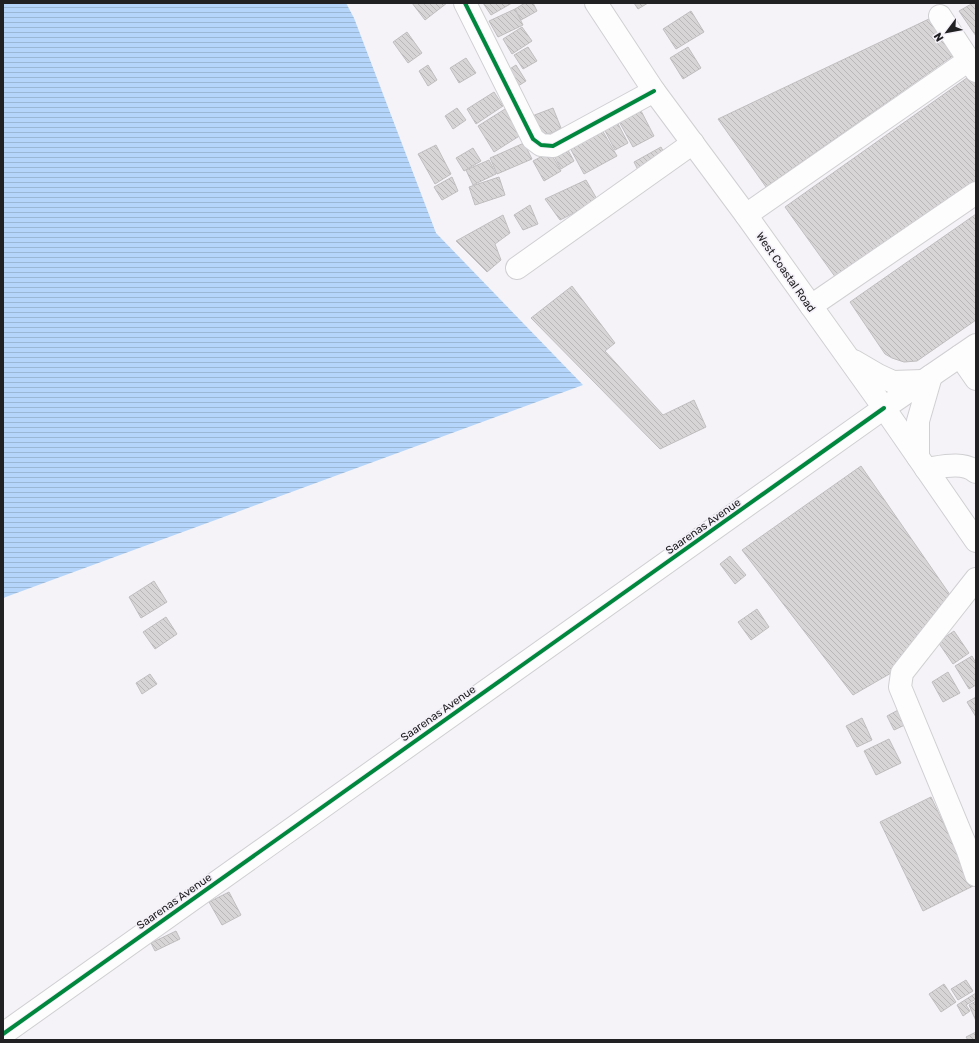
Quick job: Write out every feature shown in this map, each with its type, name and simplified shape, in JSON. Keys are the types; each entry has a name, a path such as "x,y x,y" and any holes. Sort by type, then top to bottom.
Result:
{"street":[{"path":"465,3 533,139 541,145 553,146 654,90"},
{"name":"West Coastal Road","path":"596,3 654,90 746,215 884,408 976,541"},
{"path":"746,215 972,66 940,16"},
{"path":"517,268 693,143"},
{"path":"811,306 976,193"},
{"path":"968,351 976,380"},
{"name":"Saarenas Avenue","path":"3,1034 884,408 968,351"},
{"path":"847,357 878,376 893,382 927,379 918,421 922,463 955,465 973,469 976,472"},
{"path":"976,579 902,673 900,686 968,851 976,875"}],"water":[{"path":"3,3 346,3 354,18 436,233 583,385 3,598"}],"building":[{"path":"412,3 447,3 425,20"},
{"path":"483,3 512,3 491,15"},
{"path":"525,3 533,3 537,11 521,20 515,9"},
{"path":"634,3 648,3 638,9"},
{"path":"973,3 976,3 976,36 959,11"},
{"path":"515,9 523,25 498,37 489,21"},
{"path":"691,11 704,32 676,49 663,29"},
{"path":"931,18 954,55 766,187 718,119"},
{"path":"522,27 532,41 512,54 503,39"},
{"path":"407,32 422,53 408,63 393,42"},
{"path":"528,47 537,61 523,69 514,55"},
{"path":"688,47 701,68 683,79 670,58"},
{"path":"466,58 476,73 459,83 450,68"},
{"path":"428,65 437,80 428,86 419,71"},
{"path":"516,65 526,81 515,88 505,72"},
{"path":"971,75 976,83 976,182 836,278 785,207"},
{"path":"494,92 503,106 476,124 467,109"},
{"path":"638,105 654,136 633,147 616,116"},
{"path":"457,108 466,120 453,129 445,116"},
{"path":"553,108 561,128 552,133 543,134 532,116"},
{"path":"505,109 521,135 494,152 478,126"},
{"path":"614,116 628,143 615,150 601,123"},
{"path":"601,128 617,156 584,174 569,146"},
{"path":"524,143 532,159 497,174 490,158"},
{"path":"436,145 451,174 435,184 418,154"},
{"path":"565,145 574,161 561,169 552,152"},
{"path":"661,147 667,158 639,172 634,162"},
{"path":"473,148 481,161 464,171 456,158"},
{"path":"550,152 561,171 544,181 533,161"},
{"path":"489,160 496,174 473,185 466,170"},
{"path":"452,177 458,191 442,200 434,187"},
{"path":"499,177 505,195 475,205 469,187"},
{"path":"586,180 598,201 560,220 545,199"},
{"path":"530,205 538,224 523,230 514,215"},
{"path":"976,214 976,320 917,361 904,362 885,354 850,302"},
{"path":"503,215 510,233 495,244 501,260 487,272 456,241"},
{"path":"572,286 615,343 605,351 663,415 694,400 706,427 660,449 531,318"},
{"path":"861,466 955,602 905,665 853,695 742,550"},
{"path":"730,556 746,575 735,584 720,564"},
{"path":"154,581 167,602 141,618 129,597"},
{"path":"757,609 769,627 751,640 738,622"},
{"path":"166,617 177,634 155,649 143,632"},
{"path":"954,631 969,653 953,664 938,642"},
{"path":"972,656 976,663 976,685 969,689 955,666"},
{"path":"948,672 960,693 943,702 932,682"},
{"path":"150,674 157,684 142,694 136,683"},
{"path":"976,697 976,717 967,702"},
{"path":"900,709 907,724 894,730 887,716"},
{"path":"862,718 872,740 857,747 846,726"},
{"path":"889,739 901,763 876,775 864,751"},
{"path":"931,797 973,886 923,911 880,822"},
{"path":"229,892 241,915 222,925 209,902"},
{"path":"176,931 180,939 155,951 151,943"},
{"path":"966,980 973,991 958,1000 951,989"},
{"path":"944,984 956,1002 941,1012 929,994"},
{"path":"976,993 976,999 966,1005 970,1011 963,1016 957,1005"},
{"path":"976,1001 976,1021 969,1005"},
{"path":"976,1032 976,1040 968,1040 966,1037"}],"cycle path":[{"path":"465,3 533,139 541,145 553,146 654,91"},
{"path":"3,1034 884,408"}]}
